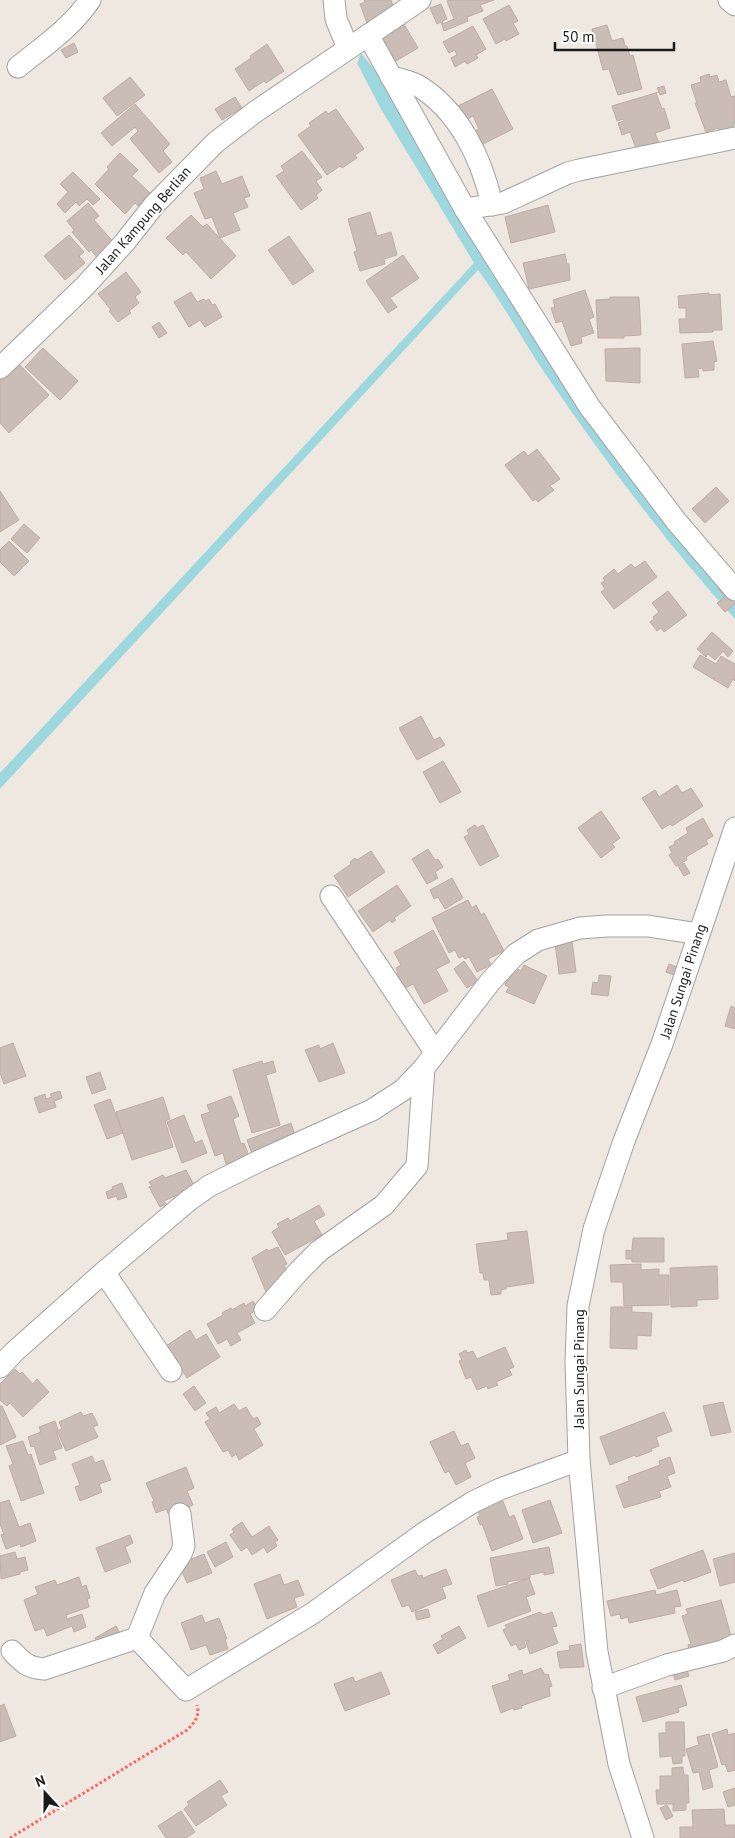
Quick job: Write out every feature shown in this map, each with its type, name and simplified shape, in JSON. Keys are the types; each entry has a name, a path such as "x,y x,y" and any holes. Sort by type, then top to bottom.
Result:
{"street":[{"path":"18,67 79,16 90,0"},
{"path":"334,0 336,19 348,48"},
{"name":"Jalan Kampung Berlian","path":"0,368 85,286 125,242 155,204 216,142 255,112 420,0"},
{"path":"729,0 735,5"},
{"path":"368,35 465,209 589,406 676,521 735,590"},
{"path":"391,77 415,84 431,95 447,111 463,132 478,158 486,179 492,205"},
{"path":"465,209 503,203 568,173 579,170 735,138"},
{"name":"Jalan Sungai Pinang","path":"643,1838 619,1764 596,1652 579,1460 576,1362 578,1306 594,1229 624,1141 662,1044 735,828"},
{"path":"265,1310 312,1258 384,1205 417,1166 430,1060 331,896"},
{"path":"0,1367 14,1352 104,1272 188,1201 209,1186 252,1164 372,1110 403,1090 430,1060 490,982 516,954 538,940 580,928 607,926 648,926 698,934"},
{"path":"104,1272 171,1371"},
{"path":"137,1638 186,1690 314,1614 424,1533 473,1502 500,1489 579,1460"},
{"path":"12,1651 23,1664 32,1668 44,1669 137,1638 155,1593 181,1554 184,1546 180,1514"},
{"path":"603,1688 667,1665 723,1651 735,1645"}],"path":[{"path":"10,1838 187,1730 196,1721 199,1712 186,1690"}],"water":[{"path":"361,53 378,74 483,257 735,602 735,619 660,530 589,436 544,372 478,270 0,789 0,773 474,263 381,109 357,63"}],"building":[{"path":"364,0 391,0 394,9 367,23 360,4 365,2"},
{"path":"494,0 480,5 483,11 467,17 468,21 444,31 441,22 437,24 430,8 441,4 447,19 442,21 443,24 454,19 447,1"},
{"path":"509,5 518,21 513,23 519,34 496,44 483,19"},
{"path":"401,19 418,48 391,64 374,35"},
{"path":"607,25 612,41 623,38 630,56 633,55 642,89 618,95 609,69 603,70 592,29"},
{"path":"473,26 486,49 476,55 478,58 467,64 465,61 455,67 451,58 457,55 455,50 449,53 443,42"},
{"path":"74,43 78,52 66,58 61,50"},
{"path":"267,44 284,71 249,91 235,69"},
{"path":"709,74 710,77 717,75 719,82 726,80 731,97 735,96 735,124 733,124 735,130 721,137 718,128 706,132 695,103 697,103 691,85 701,82 700,77"},
{"path":"130,77 145,95 117,116 103,98"},
{"path":"664,86 666,93 660,95 657,88"},
{"path":"492,89 513,129 479,146 472,132 479,129 473,116 465,120 458,106"},
{"path":"659,92 656,93 662,109 664,108 670,128 655,133 659,143 637,151 630,132 622,135 618,123 624,121 623,119 617,121 612,106"},
{"path":"235,97 242,108 222,120 215,109"},
{"path":"135,104 170,144 163,151 172,162 159,173 130,139 138,131 135,127 112,146 101,133"},
{"path":"336,109 364,149 355,155 357,158 327,175 298,135 311,126 309,123 326,111 328,114"},
{"path":"302,151 322,177 316,181 322,190 316,195 318,198 301,210 276,176 284,171 281,166"},
{"path":"120,153 138,170 132,176 150,193 138,206 135,203 125,214 95,184"},
{"path":"216,171 222,184 242,176 250,196 244,198 248,207 233,213 240,230 220,238 212,217 205,219 194,193 204,189 200,178"},
{"path":"73,172 100,199 93,205 87,199 79,206 76,202 65,213 57,204 68,192 60,184"},
{"path":"88,203 99,216 94,220 116,245 98,259 91,250 89,252 72,232 74,230 67,221"},
{"path":"548,205 555,232 511,243 505,217"},
{"path":"370,212 377,236 391,232 397,255 384,259 385,264 360,271 354,252 357,251 348,219"},
{"path":"191,215 203,227 207,224 236,256 211,279 186,252 183,255 166,238"},
{"path":"69,235 84,252 79,256 85,263 65,280 44,256"},
{"path":"289,236 314,271 293,285 268,250"},
{"path":"565,254 567,264 569,264 570,280 529,289 523,263"},
{"path":"403,255 419,278 390,298 397,307 388,313 366,281"},
{"path":"126,272 141,292 135,297 139,303 129,311 131,313 118,322 98,294"},
{"path":"585,290 594,317 589,319 594,333 581,337 582,343 571,346 562,321 556,323 551,308 555,307 553,300"},
{"path":"191,292 197,302 209,299 212,305 215,304 222,317 205,327 200,320 189,327 174,302"},
{"path":"709,293 709,295 720,294 722,330 680,333 679,319 686,319 686,308 679,308 678,296"},
{"path":"610,297 639,297 641,335 624,336 624,338 598,338 596,300 610,299"},
{"path":"159,322 167,333 159,338 152,327"},
{"path":"713,341 717,361 714,362 714,370 703,371 702,368 698,369 699,377 685,378 682,344"},
{"path":"43,348 78,381 60,400 25,367"},
{"path":"640,348 640,383 606,381 605,349"},
{"path":"16,361 49,395 9,433 0,423 0,376"},
{"path":"537,449 560,479 550,486 554,490 538,502 536,499 533,501 505,465 524,451 528,456"},
{"path":"716,487 729,501 705,523 692,509"},
{"path":"0,491 19,520 0,532"},
{"path":"24,524 40,538 27,553 11,539"},
{"path":"9,541 29,561 14,576 0,562 0,550"},
{"path":"645,561 657,577 614,609 601,592 605,589 601,583 605,581 603,578 614,569 618,574 631,564 635,568"},
{"path":"724,583 735,598 735,604 725,612 717,603 725,597 717,587"},
{"path":"668,591 687,615 664,632 661,628 657,631 650,622 659,612 652,603"},
{"path":"712,632 733,651 728,657 723,651 715,660 708,654 706,657 697,649"},
{"path":"700,655 716,664 721,656 735,664 735,681 733,679 728,688 693,667"},
{"path":"421,716 434,740 440,737 445,745 417,760 399,728"},
{"path":"443,761 461,792 440,803 423,772"},
{"path":"677,785 682,793 691,788 703,806 672,826 670,824 662,829 642,798 655,790 659,797"},
{"path":"601,811 620,838 612,844 615,847 601,858 578,828"},
{"path":"703,818 713,836 706,840 708,844 686,857 687,860 676,866 669,855 672,853 669,847 688,833 686,828"},
{"path":"475,825 477,828 483,825 499,856 480,866 464,837 469,834 467,830"},
{"path":"428,849 435,860 438,859 443,867 435,872 438,878 427,884 412,859"},
{"path":"371,851 385,872 348,897 334,876 351,864 350,862 355,858 357,860"},
{"path":"684,863 690,873 684,876 678,866"},
{"path":"452,878 463,898 445,909 438,897 434,899 430,890"},
{"path":"397,885 411,906 394,918 396,920 392,923 390,920 373,932 358,911"},
{"path":"468,900 472,908 476,905 481,915 484,913 504,951 488,959 491,965 477,972 469,957 465,959 463,956 459,958 455,950 449,953 432,918"},
{"path":"433,930 450,962 436,969 448,991 424,1004 413,984 404,989 396,974 398,973 396,968 401,965 394,952"},
{"path":"572,941 576,972 559,974 555,943"},
{"path":"464,961 478,981 467,988 454,969"},
{"path":"669,964 677,967 674,975 666,972"},
{"path":"524,965 547,976 534,1004 506,992 509,987 505,985 513,967 521,971"},
{"path":"599,975 611,976 608,996 591,994 593,982 598,983"},
{"path":"731,1006 735,1008 735,1029 725,1026"},
{"path":"13,1043 26,1076 4,1084 0,1073 0,1048"},
{"path":"333,1043 345,1073 319,1082 305,1050 319,1045 320,1049"},
{"path":"262,1061 263,1064 273,1061 276,1072 266,1075 280,1125 252,1133 233,1070"},
{"path":"100,1072 106,1089 92,1094 86,1077"},
{"path":"60,1091 62,1098 54,1101 56,1107 39,1113 34,1098 45,1094 46,1099 52,1097 50,1094"},
{"path":"231,1096 239,1116 233,1119 241,1144 244,1143 249,1156 226,1164 223,1153 215,1156 201,1115 210,1112 207,1105"},
{"path":"163,1097 170,1119 165,1121 173,1147 132,1160 116,1112"},
{"path":"110,1099 123,1133 107,1139 94,1105"},
{"path":"184,1115 195,1143 202,1140 207,1153 182,1163 167,1122"},
{"path":"291,1123 297,1141 253,1156 247,1140"},
{"path":"186,1170 195,1187 164,1201 166,1204 160,1207 149,1187 152,1186 149,1182 163,1175 165,1178"},
{"path":"122,1183 127,1197 118,1200 116,1196 108,1199 106,1192"},
{"path":"319,1205 325,1215 314,1221 322,1235 285,1255 272,1232 279,1227 277,1224 288,1218 290,1221"},
{"path":"527,1231 534,1283 506,1287 506,1289 501,1290 501,1294 491,1295 489,1280 484,1280 483,1273 480,1273 476,1244 508,1240 507,1233"},
{"path":"633,1238 664,1238 664,1262 632,1262 632,1259 626,1259 626,1250 632,1251"},
{"path":"278,1247 287,1264 284,1265 289,1277 282,1286 266,1292 252,1258 267,1249 268,1251"},
{"path":"641,1264 641,1270 659,1269 659,1275 669,1275 669,1305 624,1306 623,1282 611,1282 610,1265"},
{"path":"717,1266 718,1299 697,1300 697,1306 671,1307 670,1268"},
{"path":"253,1301 258,1309 250,1314 255,1323 237,1333 241,1340 231,1346 227,1339 218,1344 207,1324 231,1308 232,1310 244,1303 245,1306"},
{"path":"611,1307 632,1307 632,1312 652,1313 651,1336 637,1335 637,1349 610,1348"},
{"path":"190,1330 196,1340 206,1334 220,1357 187,1378 178,1364 163,1348"},
{"path":"505,1347 514,1367 509,1369 512,1375 496,1382 498,1385 488,1389 487,1386 477,1390 471,1377 466,1379 459,1361 462,1360 459,1354 466,1350 467,1353 473,1351 477,1359"},
{"path":"15,1369 20,1374 22,1372 33,1384 37,1379 49,1392 23,1417 10,1403 7,1406 0,1400 0,1384"},
{"path":"194,1386 206,1403 195,1411 183,1394"},
{"path":"723,1402 731,1432 711,1436 703,1406"},
{"path":"234,1404 239,1411 246,1407 253,1419 257,1417 261,1424 254,1429 263,1445 239,1460 236,1454 232,1457 228,1450 223,1452 205,1422 210,1419 206,1413 216,1407 219,1413"},
{"path":"0,1406 2,1406 16,1437 0,1445"},
{"path":"81,1412 83,1416 92,1413 98,1425 93,1427 98,1437 66,1451 57,1431 62,1429 59,1422"},
{"path":"664,1412 672,1431 656,1437 659,1446 651,1449 652,1451 636,1457 635,1455 610,1465 600,1437"},
{"path":"55,1421 58,1430 56,1431 62,1448 53,1451 56,1459 40,1465 34,1446 31,1447 28,1437 41,1432 39,1427"},
{"path":"454,1431 461,1446 468,1443 475,1458 465,1463 471,1477 456,1485 449,1471 445,1473 430,1442"},
{"path":"23,1441 28,1455 31,1454 44,1493 21,1501 9,1466 13,1464 6,1446"},
{"path":"92,1456 95,1463 103,1460 111,1480 99,1484 102,1492 80,1501 75,1487 80,1485 72,1464"},
{"path":"670,1457 675,1473 667,1476 671,1487 659,1491 661,1497 624,1508 616,1486 629,1481 628,1477 660,1465 659,1461"},
{"path":"186,1467 194,1488 187,1491 193,1505 169,1515 166,1509 156,1513 152,1502 154,1501 146,1483"},
{"path":"497,1499 499,1502 503,1501 509,1517 514,1515 523,1539 492,1551 482,1524 480,1525 477,1517 480,1516 476,1507"},
{"path":"9,1500 19,1527 30,1523 36,1541 21,1547 20,1544 6,1549 1,1535 4,1534 0,1524 0,1503"},
{"path":"550,1500 562,1533 533,1543 522,1510"},
{"path":"242,1522 252,1537 269,1526 278,1540 275,1542 277,1546 267,1553 264,1547 252,1555 247,1547 241,1551 230,1535 234,1532 232,1529"},
{"path":"130,1535 133,1543 125,1547 131,1562 105,1572 96,1548"},
{"path":"226,1542 233,1557 215,1567 207,1552"},
{"path":"549,1547 554,1573 544,1575 544,1572 530,1575 530,1578 496,1586 490,1558"},
{"path":"703,1550 711,1572 658,1589 650,1570"},
{"path":"15,1552 17,1559 25,1557 28,1570 1,1579 0,1556"},
{"path":"735,1553 735,1582 720,1586 713,1559"},
{"path":"204,1554 212,1573 187,1583 179,1564"},
{"path":"446,1569 452,1584 442,1587 446,1598 412,1612 409,1605 402,1607 391,1580 415,1570 418,1576 422,1575 423,1578"},
{"path":"280,1574 284,1585 298,1580 304,1595 294,1598 297,1607 267,1619 254,1584"},
{"path":"79,1577 82,1587 86,1585 90,1598 87,1599 89,1607 66,1615 67,1619 82,1614 86,1627 74,1632 72,1626 47,1636 44,1628 35,1631 24,1600 38,1594 35,1587 55,1580 57,1585"},
{"path":"529,1578 535,1594 526,1597 531,1611 488,1627 477,1596"},
{"path":"655,1590 656,1595 677,1590 681,1606 674,1607 675,1613 629,1623 628,1617 621,1619 620,1614 611,1616 607,1601"},
{"path":"721,1600 733,1643 691,1655 688,1645 691,1644 682,1616 688,1614 686,1609"},
{"path":"428,1609 430,1617 417,1620 415,1612"},
{"path":"540,1612 544,1615 552,1612 557,1626 552,1627 558,1643 530,1654 526,1642 529,1640 524,1641 526,1647 519,1650 516,1644 511,1646 503,1630 507,1628 505,1625"},
{"path":"202,1615 205,1623 219,1618 227,1639 225,1639 228,1649 210,1655 206,1645 191,1650 181,1623"},
{"path":"116,1626 122,1637 101,1648 95,1638"},
{"path":"459,1626 466,1638 438,1654 433,1645 443,1639 441,1636"},
{"path":"581,1644 584,1667 560,1668 557,1652 570,1650 569,1646"},
{"path":"686,1666 689,1676 675,1680 672,1670"},
{"path":"541,1668 545,1675 548,1674 552,1686 549,1687 550,1696 521,1706 522,1708 514,1710 513,1708 501,1713 492,1686 510,1680 508,1675 522,1670 523,1675"},
{"path":"381,1672 390,1694 345,1711 334,1684 353,1677 355,1682"},
{"path":"681,1685 687,1705 678,1708 679,1712 643,1722 636,1697"},
{"path":"4,1704 16,1736 0,1742 0,1706"},
{"path":"666,1722 684,1722 685,1756 682,1756 682,1763 673,1764 672,1756 660,1757 659,1733 666,1733"},
{"path":"727,1729 728,1735 735,1733 735,1770 728,1772 725,1764 722,1765 712,1734"},
{"path":"709,1734 718,1767 709,1770 713,1787 703,1790 699,1772 693,1773 686,1749 699,1745 697,1737"},
{"path":"683,1767 684,1775 688,1775 689,1803 686,1803 686,1810 673,1811 673,1804 657,1804 656,1790 660,1790 660,1776 672,1776 672,1768"},
{"path":"220,1780 228,1792 221,1796 227,1805 196,1826 184,1809 189,1805 187,1802"},
{"path":"735,1788 735,1805 728,1807 723,1792"},
{"path":"667,1805 673,1816 666,1820 660,1808"},
{"path":"724,1809 725,1825 735,1825 735,1838 680,1838 680,1827 693,1827 692,1810"},
{"path":"181,1811 195,1832 186,1838 166,1838 158,1826"}]}
